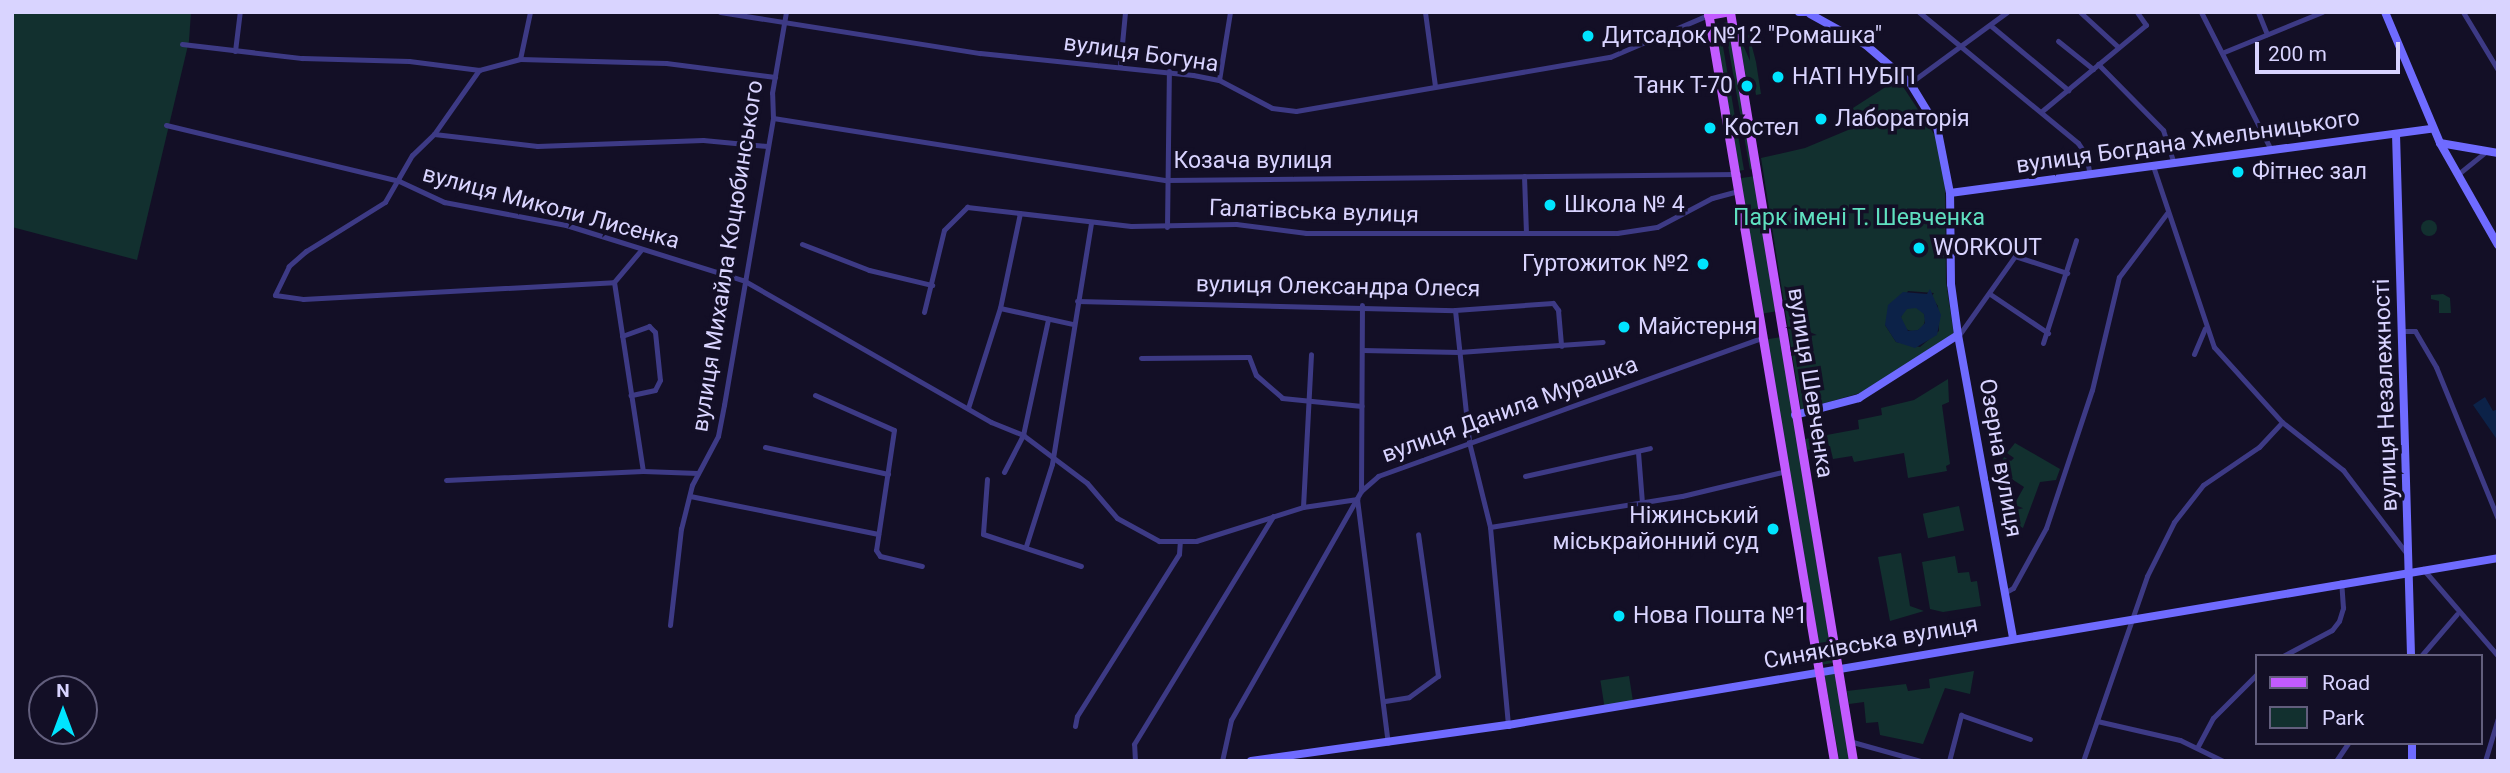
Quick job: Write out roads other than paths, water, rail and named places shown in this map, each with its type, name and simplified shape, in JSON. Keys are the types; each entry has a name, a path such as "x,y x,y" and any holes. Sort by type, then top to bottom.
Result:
{"main road":[{"path":"1708,14 1727,12"},
{"name":"вулиця Шевченка","path":"1727,12 1757,172 1853,761"},
{"name":"вулиця Шевченка","path":"1708,14 1741,190 1834,761"},
{"path":"1738,174 1757,172"},
{"path":"1765,337 1783,334"}],"street":[{"path":"235,51 240,12"},
{"path":"520,59 530,12"},
{"name":"вулиця Богуна","path":"720,12 980,53 1169,71 1219,80 1258,102 1296,111 1610,57 1708,14"},
{"name":"вулиця Михайла Коцюбинського","path":"670,625 681,529 698,473 718,436 773,118 775,77 786,12"},
{"path":"1121,65 1125,12"},
{"path":"1219,80 1230,12"},
{"path":"1425,12 1435,86"},
{"name":"Озерна вулиця","path":"1799,12 1813,13 1866,46 1910,83 1937,127 1950,193 1951,284 1958,335 2012,639"},
{"path":"1919,12 2042,111 2082,148 2090,175"},
{"path":"1910,83 2007,12"},
{"path":"2080,12 2118,47"},
{"path":"2042,111 2146,25 2137,12"},
{"path":"2201,12 2224,52 2271,150"},
{"path":"2258,12 2267,34"},
{"path":"2224,52 2322,12"},
{"path":"2385,12 2431,129 2498,245"},
{"path":"2463,12 2498,70"},
{"path":"1990,25 2068,90"},
{"path":"2058,40 2093,69"},
{"path":"183,44 235,51 479,70 520,59 666,63 775,77"},
{"path":"2098,64 2163,130 2174,163"},
{"path":"479,70 434,134 412,155 399,181 393,182 385,202 306,251 289,266 275,295 303,299 614,282 641,250"},
{"path":"1167,227 1169,71"},
{"name":"Козача вулиця","path":"773,118 1166,180 1738,174"},
{"name":"вулиця Миколи Лисенка","path":"166,125 399,181 421,195 566,225 743,280 968,408 1023,435 1087,483 1117,518 1159,541 1180,541"},
{"name":"вулиця Богдана Хмельницького","path":"1950,193 2431,129"},
{"path":"434,134 537,146 601,147 703,140 767,146"},
{"name":"вулиця Незалежності","path":"2396,134 2404,331 2411,654"},
{"path":"2440,143 2498,153"},
{"path":"2457,175 2485,152"},
{"path":"2153,166 2205,328 2229,368 2282,422 2343,470 2409,556"},
{"path":"1524,176 1526,232"},
{"name":"Галатівська вулиця","path":"924,312 944,230 958,212 967,207 1091,222 1167,227 1236,225 1306,233 1640,232 1741,190"},
{"path":"968,408 1000,308 1020,213"},
{"path":"2004,593 2013,588 2046,528 2092,390 2119,277 2166,213"},
{"path":"1026,546 1053,457 1091,222"},
{"path":"2043,343 2076,240"},
{"path":"802,244 869,270 932,285"},
{"path":"1795,415 1859,398 1958,335 2015,256 2067,273"},
{"path":"614,282 643,471"},
{"path":"1990,294 2048,333"},
{"name":"вулиця Олександра Олеся","path":"1077,301 1362,305 1455,310 1553,303 1558,310 1561,346"},
{"path":"1362,305 1362,491"},
{"path":"1000,308 1073,324"},
{"path":"1455,310 1469,442 1490,527 1507,725"},
{"path":"1004,472 1023,435 1048,319"},
{"path":"622,336 649,326 655,332 660,380 655,390 631,395"},
{"path":"2194,354 2205,328"},
{"path":"2404,331 2415,331 2436,367 2498,519"},
{"name":"вулиця Данила Мурашка","path":"1222,761 1231,720 1357,499 1378,476 1765,337"},
{"path":"1362,350 1459,352 1603,342"},
{"path":"1303,507 1311,354"},
{"path":"1141,358 1249,357 1270,391 1308,402 1363,406"},
{"path":"815,396 894,430 877,534 880,556 922,566"},
{"path":"2083,761 2132,618 2174,522 2203,485 2259,447 2282,422"},
{"path":"765,447 888,474"},
{"path":"1525,476 1650,448"},
{"path":"1638,452 1642,503"},
{"path":"446,480 643,471 698,473"},
{"path":"1490,527 1642,503 1787,471"},
{"path":"987,479 983,534 1081,566"},
{"path":"690,496 877,534"},
{"path":"1075,726 1077,716 1179,554 1180,541 1196,541 1303,507 1357,499 1385,701 1388,743"},
{"path":"1135,761 1135,744 1273,516"},
{"path":"1385,701 1409,697 1438,676 1418,534"},
{"name":"Синяківська вулиця","path":"1251,761 1507,725 2341,582 2498,558"},
{"path":"2423,569 2457,614 2498,656"},
{"path":"2287,654 2332,630 2339,621 2343,608 2341,582"},
{"path":"2423,654 2457,614"},
{"path":"2198,746 2213,718 2254,677"},
{"path":"1949,761 1961,715 2030,739"},
{"path":"2485,761 2498,718"},
{"path":"2097,721 2198,746 2223,761"},
{"path":"1849,741 1921,761"},
{"path":"2336,761 2347,745"}],"water":[{"path":"1930,289 1941,315 1937,335 1915,348 1896,342 1885,325 1888,305 1903,292 1927,294","holes":["1916,308 1924,314 1925,323 1918,330 1908,331 1901,317 1907,309"]},
{"path":"2485,397 2493,411 2498,409 2498,441 2473,405"}],"place":[{"name":"Дитсадок №12 \"Ромашка\"","path":"1588,36"},
{"name":"НАТІ НУБІП","path":"1778,77"},
{"name":"Танк Т-70","path":"1747,86"},
{"name":"Лабораторія","path":"1821,119"},
{"name":"Костел","path":"1710,128"},
{"name":"Фітнес зал","path":"2238,172"},
{"name":"Школа № 4","path":"1550,205"},
{"name":"WORKOUT","path":"1919,248"},
{"name":"Гуртожиток №2","path":"1703,264"},
{"name":"Майстерня","path":"1624,327"},
{"name":"Ніжинський міськрайонний суд","path":"1773,529"},
{"name":"Нова Пошта №1","path":"1619,616"}],"park label":[{"name":"Парк імені Т. Шевченка","path":"1859,218"}]}
